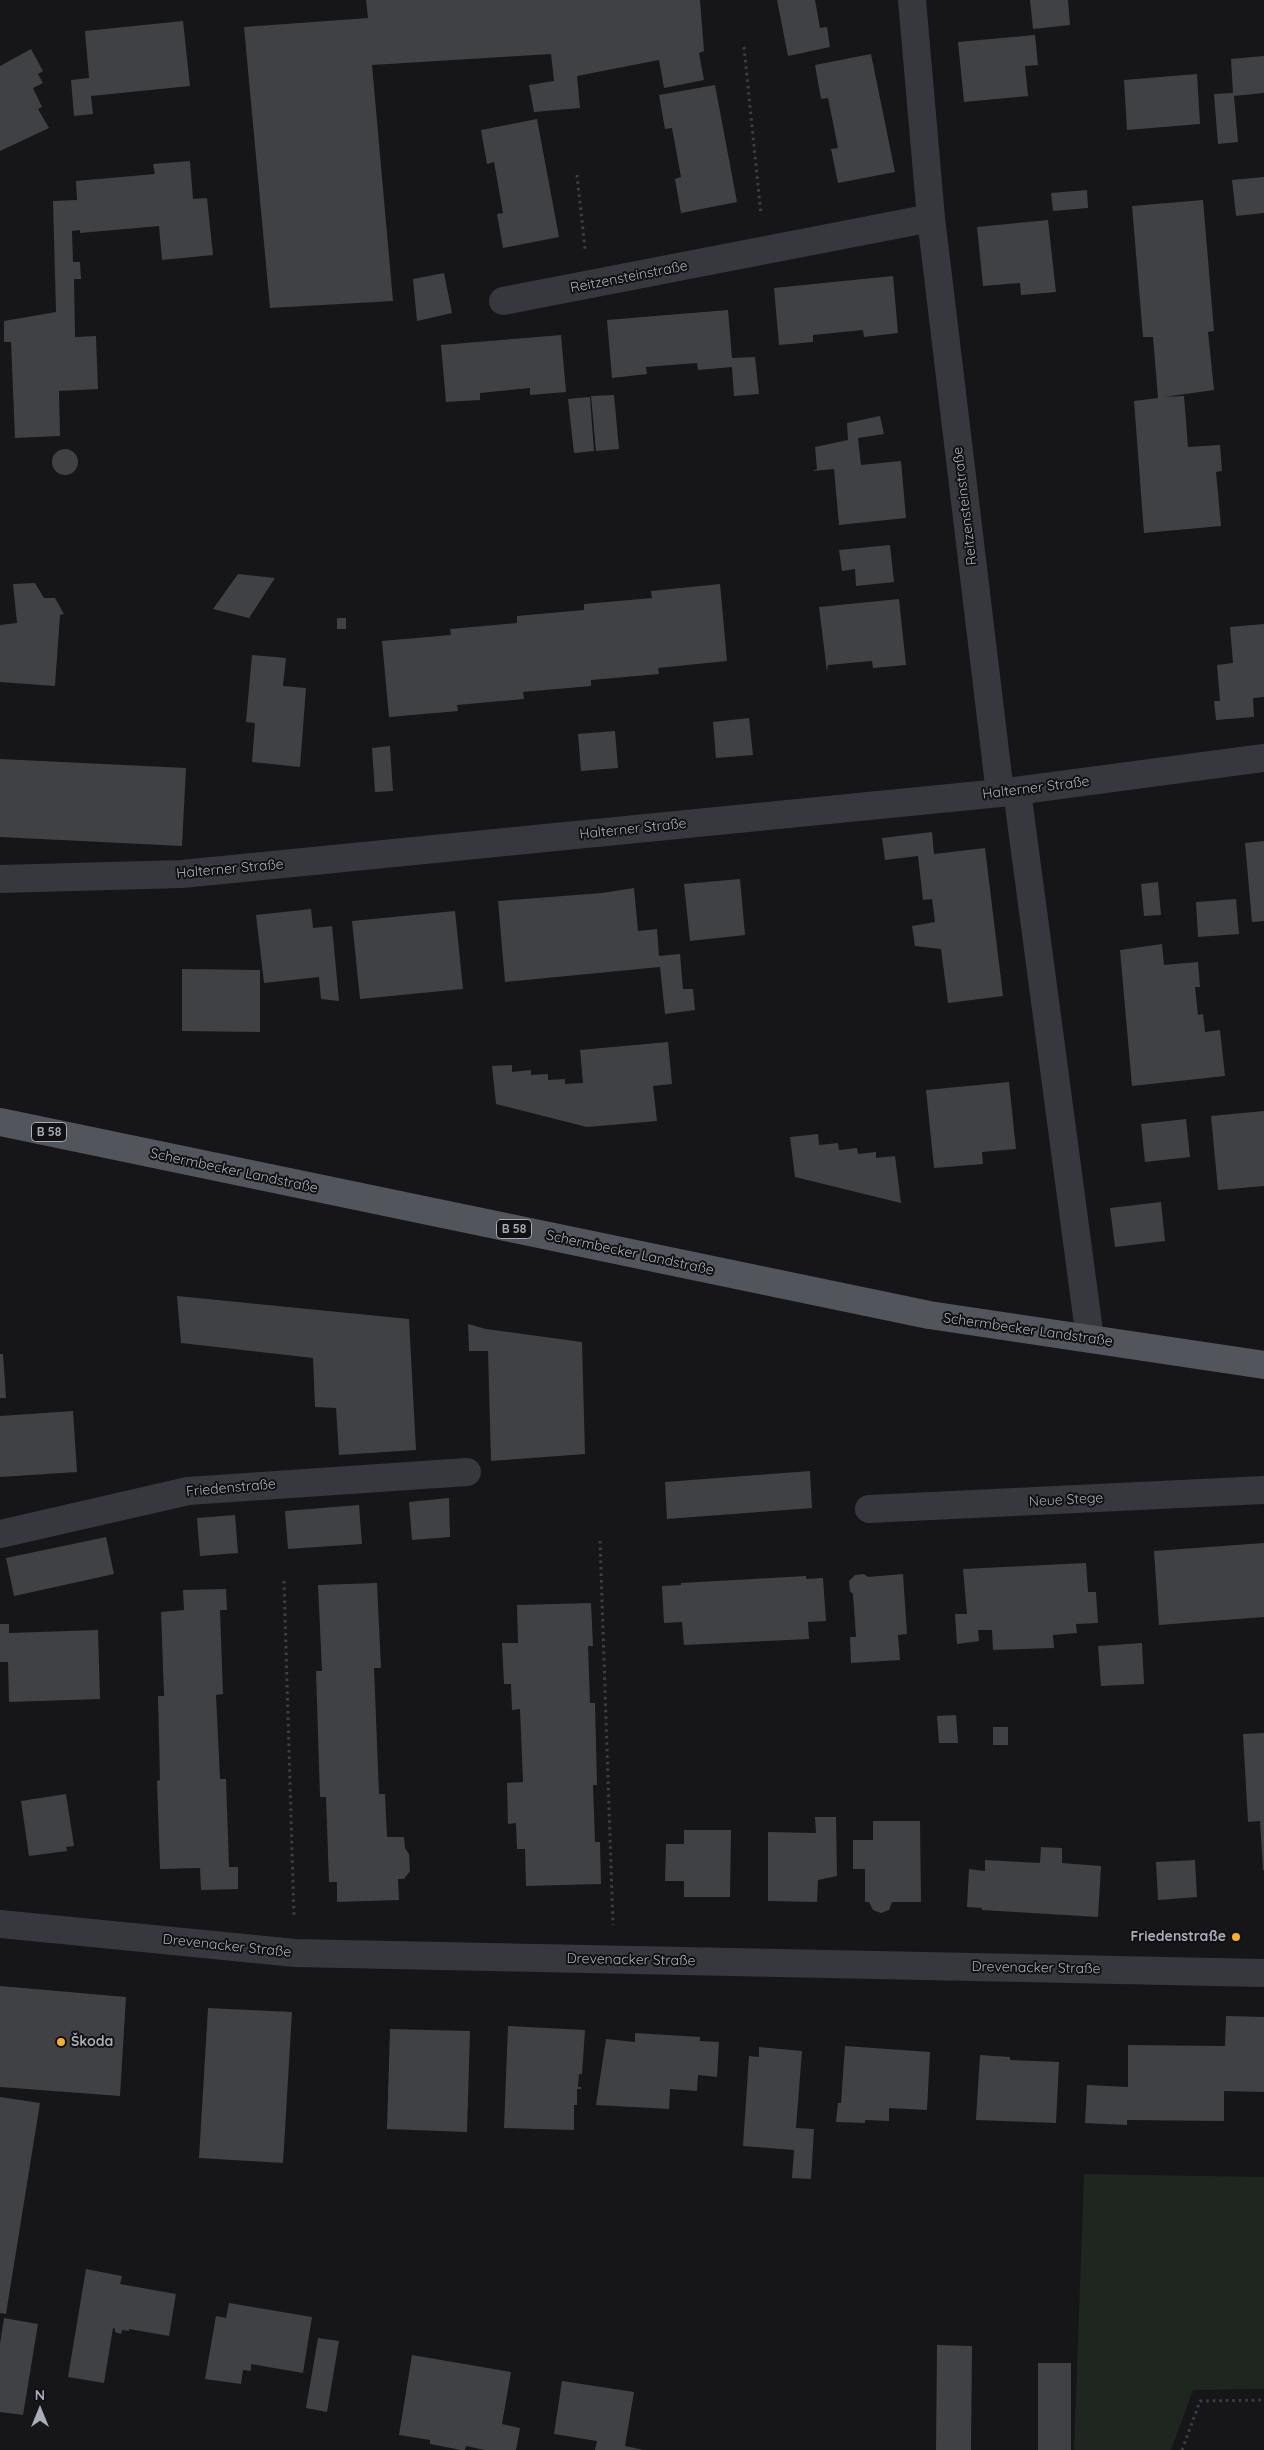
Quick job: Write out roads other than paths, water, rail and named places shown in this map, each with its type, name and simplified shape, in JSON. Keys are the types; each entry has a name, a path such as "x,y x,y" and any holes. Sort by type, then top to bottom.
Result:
{"main road":[{"name":"Schermbecker Landstraße","path":"0,1122 929,1315 1264,1365"}],"street":[{"name":"Reitzensteinstraße","path":"912,0 931,218 1008,792 1090,1339"},
{"name":"Reitzensteinstraße","path":"503,301 931,218"},
{"name":"Halterner Straße","path":"0,879 182,874 1008,792 1264,758"},
{"name":"Friedenstraße","path":"0,1534 188,1490 467,1472"},
{"name":"Neue Stege","path":"869,1509 1264,1490"},
{"name":"Drevenacker Straße","path":"0,1924 295,1953 1264,1973"}],"place":[{"name":"Friedenstraße","path":"1236,1937"},
{"name":"Škoda","path":"61,2042"}]}
